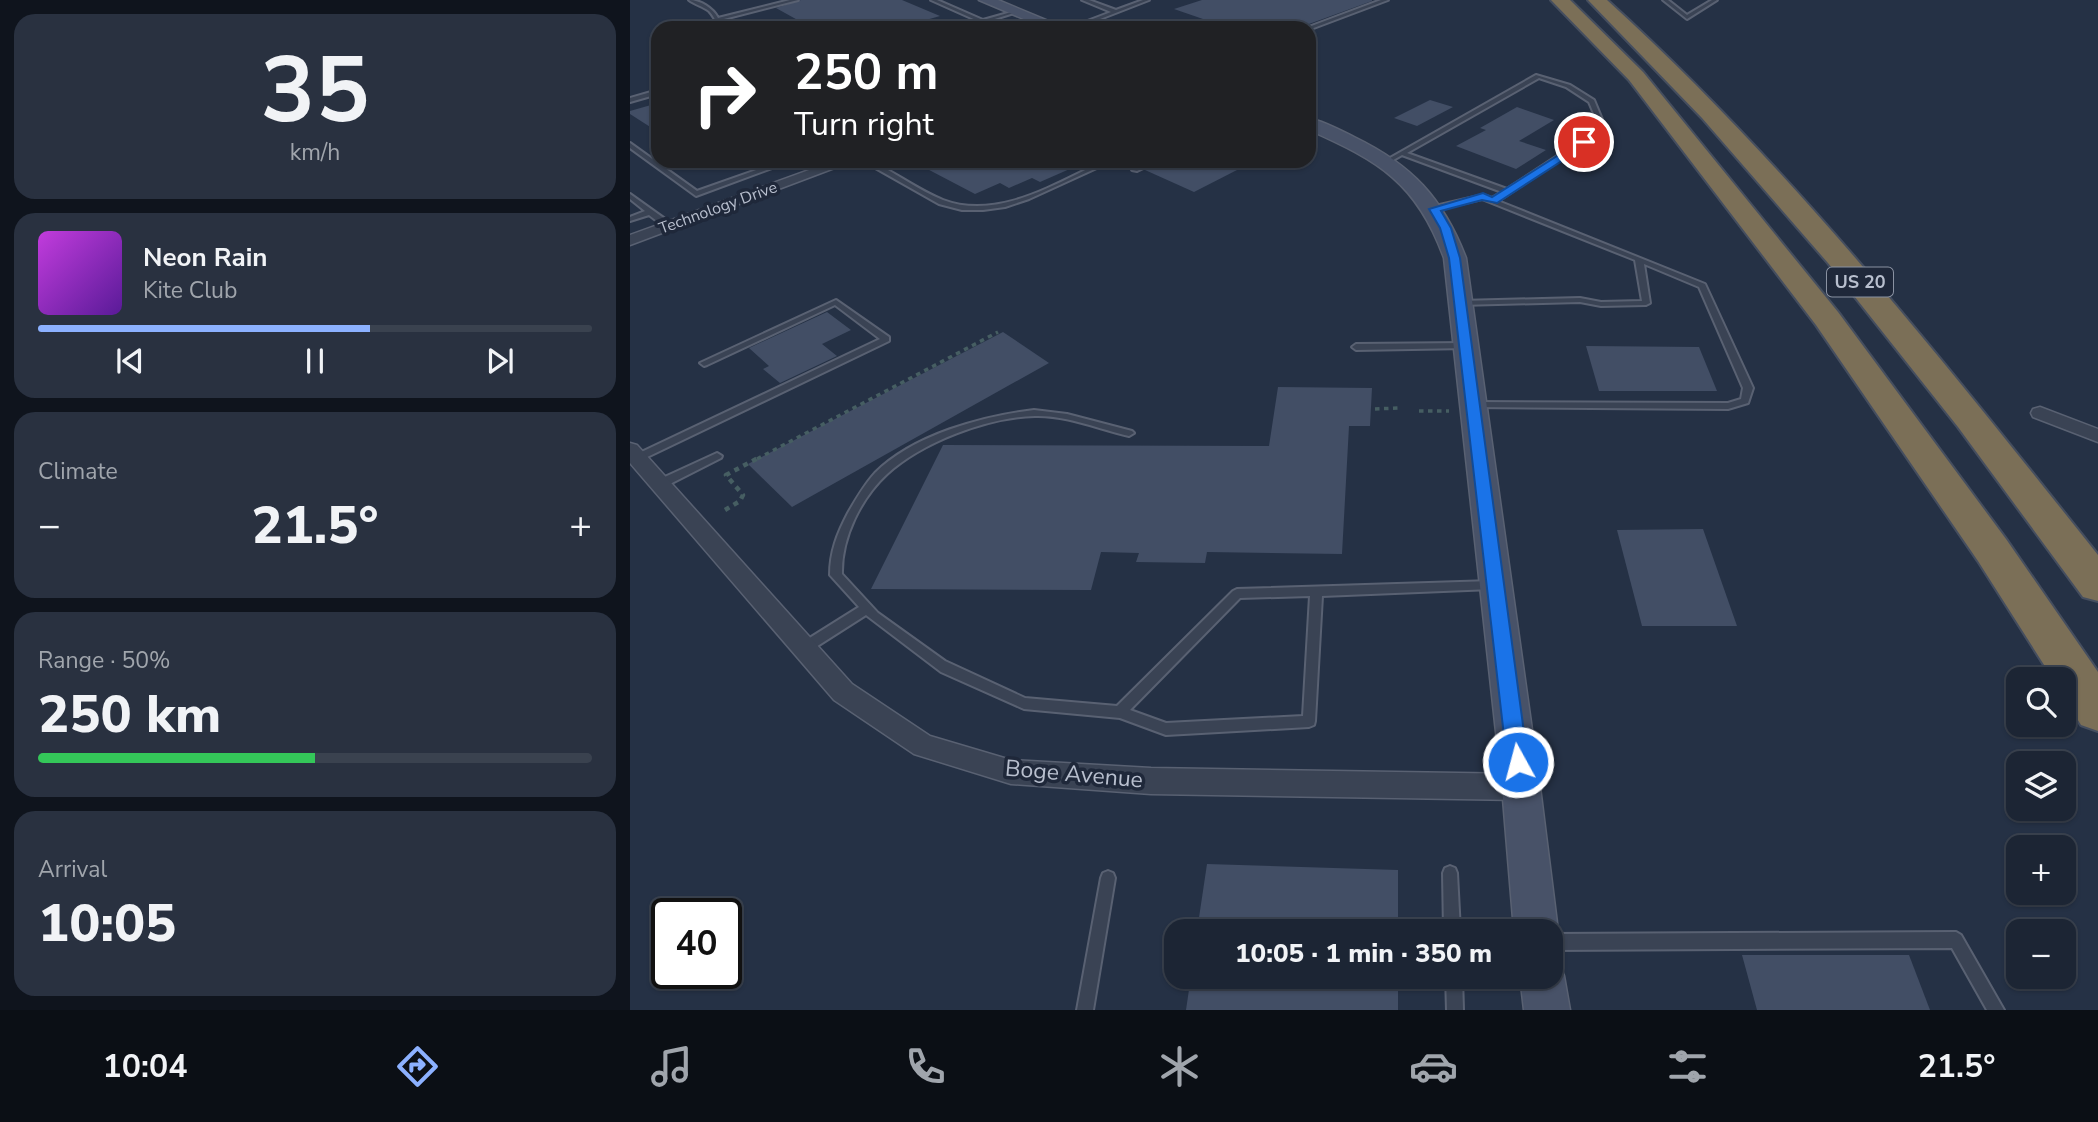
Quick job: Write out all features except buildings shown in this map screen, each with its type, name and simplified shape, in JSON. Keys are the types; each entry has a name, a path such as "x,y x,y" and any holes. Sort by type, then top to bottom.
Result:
{"highway":[{"name":"US 20","path":"1560,0 1636,76 1827,319 1992,550 2098,710"},
{"name":"US 20","path":"1597,0 1695,96 1801,212 1920,354 2098,585"}],"street":[{"path":"1001,4 1041,21"},
{"path":"1316,126 1394,158 1431,204 1446,228 1455,258 1465,346 1460,408 1495,585 1535,919"},
{"name":"Technology Drive","path":"630,240 827,168"},
{"path":"2040,413 2098,436"},
{"name":"Boge Avenue","path":"634,454 843,692 923,746 1011,772 1151,781 1521,787"},
{"path":"1544,989 1547,1010"}],"lane":[{"path":"691,0 712,11 716,20 796,0"},
{"path":"933,0 980,21"},
{"path":"1084,0 1114,11"},
{"path":"1122,0 1134,4"},
{"path":"1093,21 1147,0"},
{"path":"1316,25 1386,0"},
{"path":"1665,0 1687,17 1715,0"},
{"path":"983,21 1001,4"},
{"path":"1394,158 1538,76 1568,86 1592,101 1603,129 1493,201"},
{"path":"630,100 651,94"},
{"path":"630,145 651,161"},
{"path":"1394,158 1508,192"},
{"path":"661,168 696,194 768,168"},
{"path":"879,168 943,203 973,209 1009,205 1093,168"},
{"path":"1135,170 1139,168"},
{"path":"630,196 669,226"},
{"path":"1431,204 1483,197 1702,286 1748,388 1745,401 1728,406 1460,408"},
{"path":"630,219 650,212"},
{"path":"1460,303 1580,300 1601,304 1646,303 1639,259"},
{"path":"634,454 886,339 836,302 704,363"},
{"path":"1356,347 1465,346"},
{"path":"1129,433 1037,413 996,419 962,428 884,471 855,509 837,551 836,575 867,608 945,668 1024,703 1120,712 1166,729 1309,721 1316,591"},
{"path":"660,484 717,456"},
{"path":"1120,712 1237,593 1495,585"},
{"path":"804,648 867,608"},
{"path":"1450,873 1452,919"},
{"path":"1085,1010 1108,878"},
{"path":"1563,942 1956,940 1996,1010"},
{"path":"1454,989 1455,1010"}],"path":[{"path":"725,510 740,501 743,495 726,475 998,332"},
{"path":"1375,409 1398,408"},
{"path":"1419,411 1460,408"}],"route":[{"path":"1518,762 1468,380 1455,258 1446,228 1434,209 1483,197 1493,201 1584,142"}]}
